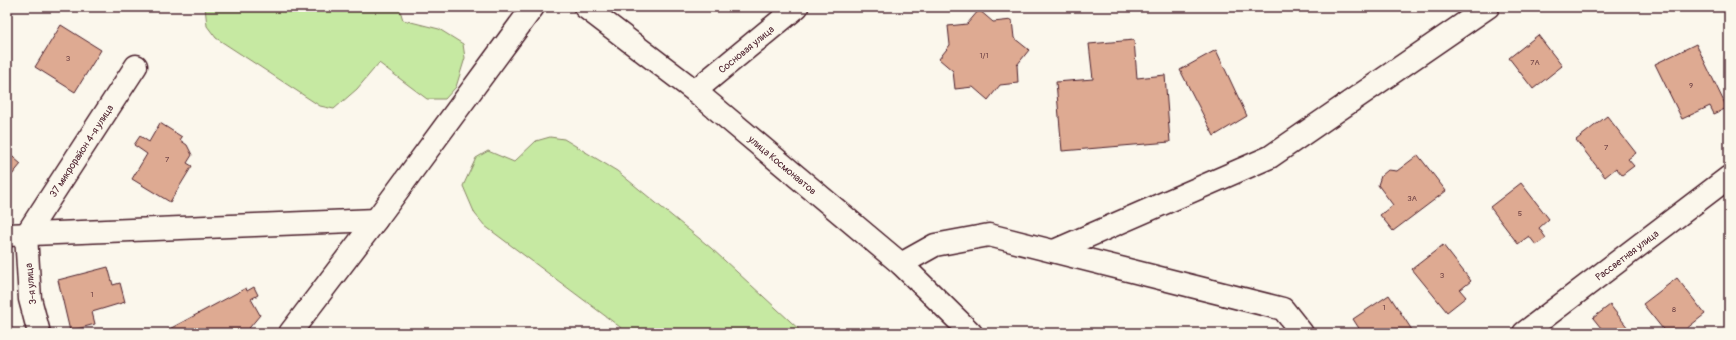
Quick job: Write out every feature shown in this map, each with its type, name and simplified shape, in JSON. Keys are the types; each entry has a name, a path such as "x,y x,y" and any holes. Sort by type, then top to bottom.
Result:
{"street":[{"path":"290,333 376,220 533,7"},
{"name":"улица Космонавтов","path":"585,7 695,91 901,264 971,333"},
{"name":"Сосновая улица","path":"695,91 797,7"},
{"path":"1054,251 1270,157 1488,7"},
{"name":"37 микрорайон 4-я улица","path":"17,235 136,66"},
{"name":"Рассветная улица","path":"1524,333 1729,177"},
{"path":"17,235 376,220"},
{"name":"3-я улица","path":"17,235 30,299 39,333"},
{"path":"901,264 935,245 990,235 1283,309 1302,333"}],"green space":[{"path":"205,7 399,7 403,20 439,29 463,44 465,58 456,87 445,99 427,99 379,63 357,89 334,109 320,106 216,38 207,26"},
{"path":"550,137 564,139 617,171 711,248 803,333 628,333 485,226 475,214 463,186 476,158 488,151 514,162 536,141"}],"building":[{"path":"979,10 993,22 1012,20 1014,38 1029,50 1017,65 1018,83 1000,85 988,100 973,87 955,89 953,71 939,59 950,45 948,26 967,24"},
{"path":"61,25 101,50 75,92 35,67"},
{"path":"1538,35 1562,66 1533,89 1509,58"},
{"path":"1134,40 1137,78 1165,75 1170,142 1062,151 1056,82 1093,79 1089,44"},
{"path":"1696,44 1727,108 1714,114 1710,106 1682,119 1655,64"},
{"path":"1216,50 1247,116 1214,136 1180,70"},
{"path":"1607,116 1636,153 1628,159 1634,166 1622,175 1616,168 1605,177 1576,140"},
{"path":"160,123 182,137 180,140 187,145 192,155 187,163 192,166 170,202 132,179 147,154 134,145 140,136 149,142"},
{"path":"7,152 21,164 7,181"},
{"path":"1418,155 1446,191 1393,231 1380,215 1393,205 1378,185 1381,176 1388,170 1397,171"},
{"path":"1521,183 1549,219 1539,228 1546,238 1536,245 1529,236 1518,244 1490,207"},
{"path":"1443,245 1471,281 1460,290 1466,297 1447,312 1412,269"},
{"path":"108,267 113,285 120,283 125,302 92,312 95,324 70,331 58,280"},
{"path":"1677,278 1705,314 1681,333 1666,333 1643,304"},
{"path":"254,287 258,295 251,299 260,315 245,333 162,333 246,288 247,291"},
{"path":"1389,295 1414,333 1362,333 1353,319"},
{"path":"1610,305 1632,333 1605,333 1593,318"}]}
